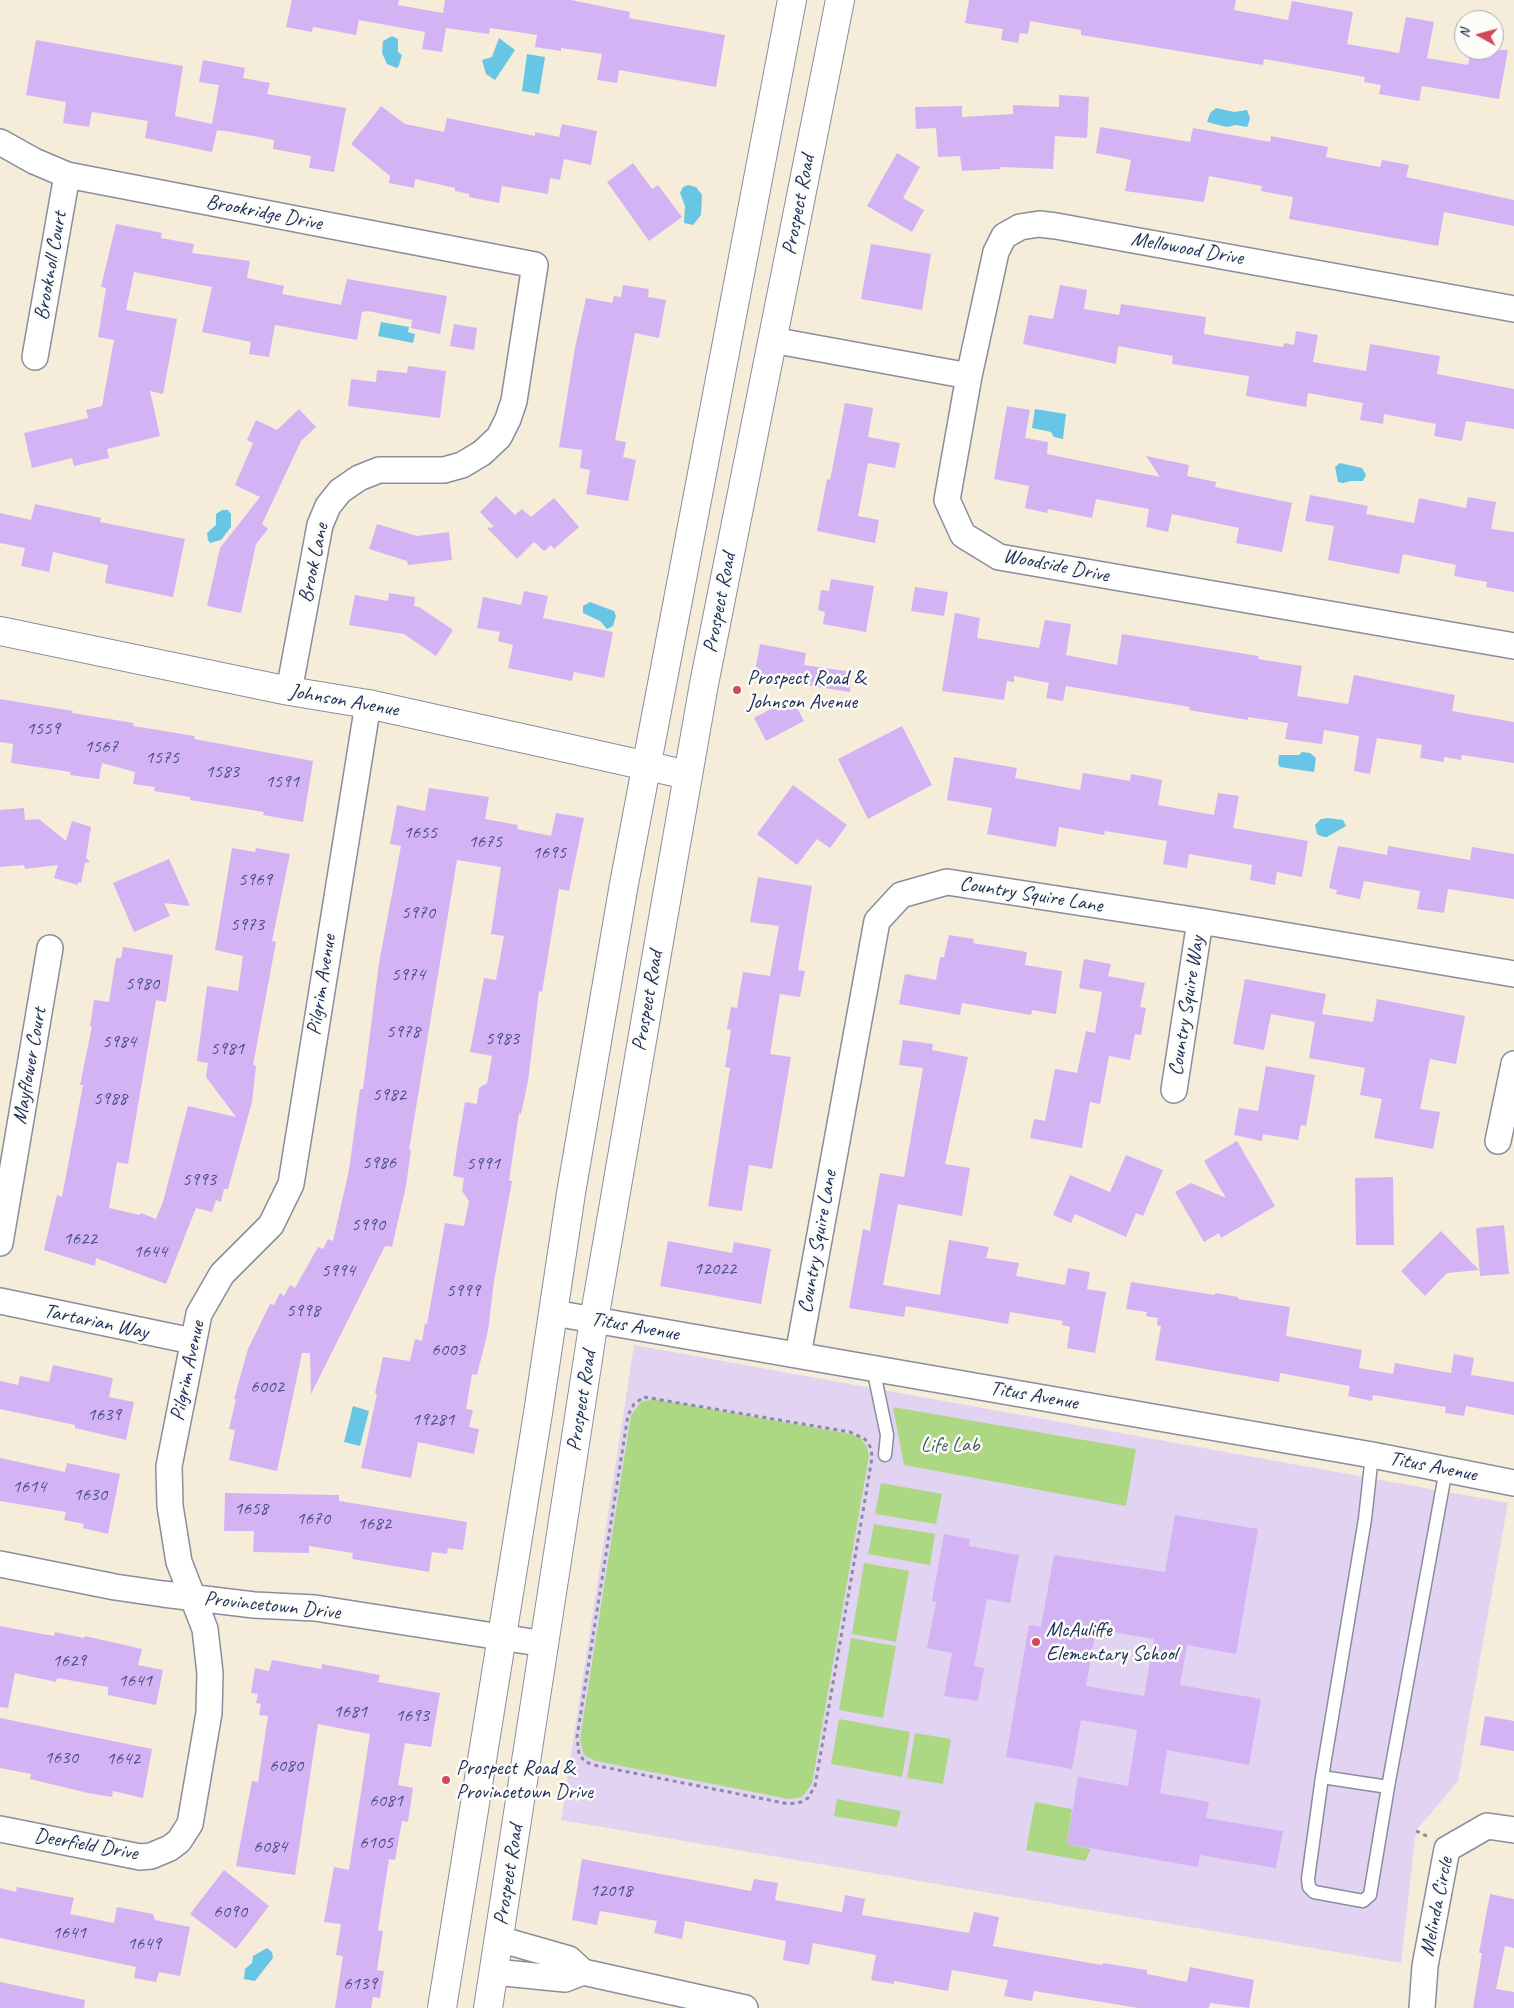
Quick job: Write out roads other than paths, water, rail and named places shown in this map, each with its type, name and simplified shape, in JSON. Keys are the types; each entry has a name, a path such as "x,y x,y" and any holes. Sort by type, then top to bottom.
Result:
{"main road":[{"name":"Prospect Road","path":"442,2008 503,1638 576,1164 622,894 792,0"},
{"name":"Prospect Road","path":"488,2008 594,1320 688,774 840,0"},
{"name":"Johnson Avenue","path":"0,631 289,691 368,704 688,774"}],"street":[{"name":"Brookridge Drive","path":"0,142 34,161 67,175 535,265"},
{"name":"Brooknoll Court","path":"35,356 67,175"},
{"name":"Mellowood Drive","path":"969,376 996,252 1004,236 1020,227 1039,224 1514,308"},
{"name":"Brook Lane","path":"289,691 320,526 328,506 340,491 359,478 379,470 444,470 462,465 482,453 499,437 514,401 535,265"},
{"path":"772,340 969,376"},
{"name":"Woodside Drive","path":"969,376 947,500 963,535 999,557 1514,646"},
{"name":"Pilgrim Avenue","path":"170,1848 185,1834 194,1814 209,1713 210,1673 206,1634 179,1562 170,1506 169,1466 192,1341 199,1314 222,1274 271,1226 291,1184 368,704"},
{"name":"Country Squire Lane","path":"798,1355 877,920 901,894 947,882 1200,921 1514,974"},
{"name":"Country Squire Way","path":"1174,1090 1200,921"},
{"name":"Mayflower Court","path":"0,1243 50,948"},
{"path":"1498,1141 1514,1064"},
{"name":"Tartarian Way","path":"0,1302 192,1341"},
{"name":"Titus Avenue","path":"554,1313 1372,1455 1514,1483"},
{"name":"Provincetown Drive","path":"0,1564 115,1587 254,1606 314,1608 545,1644"},
{"name":"Melinda Circle","path":"1422,2008 1425,1966 1447,1849 1487,1826 1514,1830"},
{"name":"Deerfield Drive","path":"0,1829 140,1856 151,1856 170,1848"},
{"path":"499,1939 569,1958 583,1972 692,2002 745,2008"},
{"path":"494,1972 564,1979 583,1972"}],"lane":[{"path":"873,1368 887,1434 885,1455"},
{"path":"1372,1455 1365,1519 1322,1777 1308,1879 1309,1887 1314,1892 1364,1901 1370,1895 1446,1469"},
{"path":"1322,1777 1388,1787"}],"water":[{"path":"392,36 398,39 398,52 402,55 397,68 387,64 382,53 383,41"},
{"path":"499,38 515,50 495,80 486,74 482,60 492,57"},
{"path":"527,54 545,57 539,94 522,91"},
{"path":"1216,108 1234,112 1247,110 1250,118 1247,127 1236,125 1227,127 1207,122 1210,113"},
{"path":"688,185 696,187 702,195 701,215 693,225 684,223 685,206 680,193 683,187"},
{"path":"381,322 409,327 408,332 415,334 413,343 378,336"},
{"path":"1035,409 1066,414 1063,439 1054,437 1051,432 1032,428"},
{"path":"1340,463 1362,468 1366,475 1363,481 1338,482 1335,467"},
{"path":"222,510 228,510 231,514 231,527 221,540 210,543 207,533 216,525 216,514"},
{"path":"590,602 614,611 616,616 613,626 607,629 600,621 583,613 583,606"},
{"path":"1302,752 1310,753 1316,758 1314,772 1280,767 1278,764 1279,755 1299,755"},
{"path":"1321,819 1343,820 1346,826 1327,837 1317,834 1315,825"},
{"path":"353,1406 369,1411 360,1446 344,1442"},
{"path":"267,1948 272,1952 273,1958 255,1981 244,1979 245,1969 252,1963 253,1956"}],"place":[{"name":"Prospect Road & Johnson Avenue","path":"737,690"},
{"name":"McAuliffe Elementary School","path":"1036,1642"},
{"name":"Prospect Road & Provincetown Drive","path":"446,1780"}],"park label":[{"name":"Life Lab","path":"950,1445"}]}
